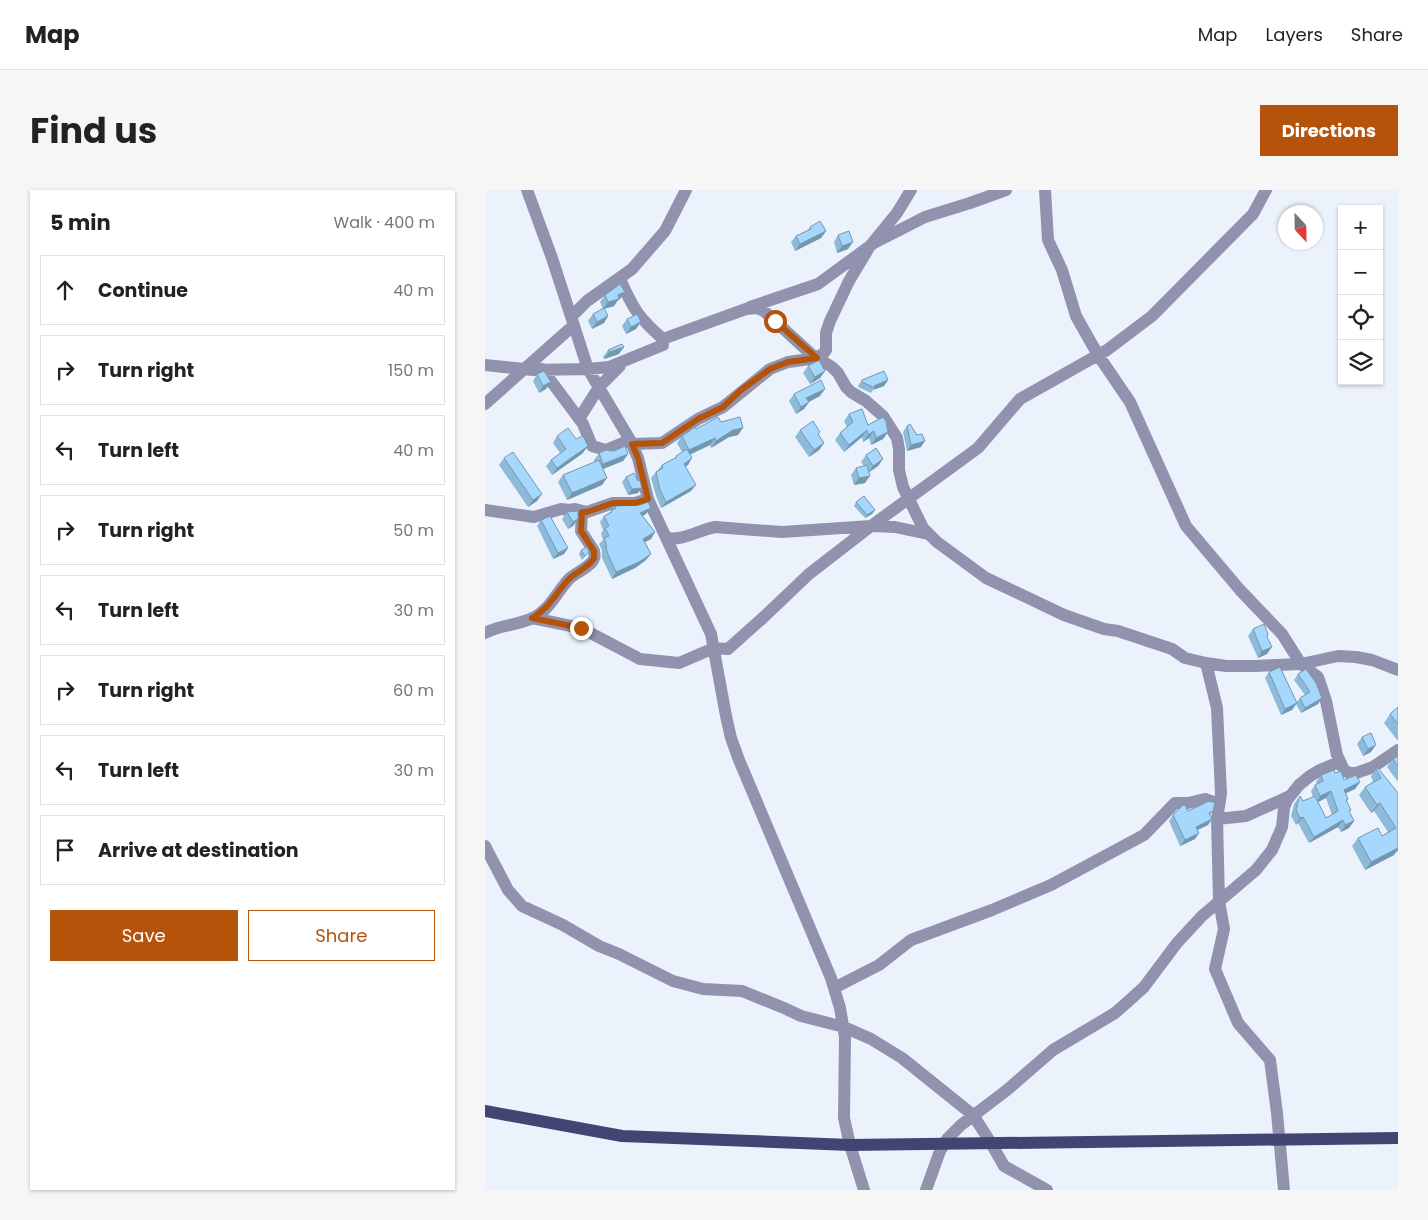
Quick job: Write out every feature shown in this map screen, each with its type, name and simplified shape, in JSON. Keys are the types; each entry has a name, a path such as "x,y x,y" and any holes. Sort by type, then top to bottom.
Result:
{"main road":[{"path":"485,1111 622,1136 850,1145 1398,1138"}],"street":[{"path":"527,190 553,258 588,369 631,442 638,458 648,499 706,624 714,648 731,738 828,969 844,1027 844,1109 850,1145 864,1190"},
{"path":"485,404 526,369 573,321 587,301 632,269 665,231 686,190"},
{"path":"542,369 579,419 592,446 606,450 631,442 662,443 698,419 723,407 741,390 770,369 788,362 817,358 826,350 826,333 830,321 849,281 870,246 897,213 911,190"},
{"path":"663,339 818,284 870,246 925,217 1007,190"},
{"path":"1045,190 1048,240 1062,270 1075,316 1098,355 1130,402 1186,526 1240,590 1282,634 1301,664 1318,677 1339,762 1344,770 1349,774 1356,774 1373,767 1398,750"},
{"path":"532,618 581,628 640,659 679,663 714,648 728,649 809,574 978,448 1020,399 1098,355 1152,316 1253,214 1266,190"},
{"path":"485,365 526,369 609,367 663,345 663,339 635,311 620,279"},
{"path":"746,308 764,310 817,358 838,373 851,392 871,405 883,416 897,438 899,470 903,487 923,528 928,534 980,574 1008,590 1064,615 1172,649 1185,658 1206,663 1238,666 1301,664 1337,656 1372,660 1398,670"},
{"path":"579,419 599,387 624,362"},
{"path":"485,510 534,517 561,509 575,509 587,512 613,503 635,503 648,499"},
{"path":"485,633 532,618 546,609 572,577 594,558 594,551 581,531 582,512"},
{"path":"667,538 678,539 715,527 782,532 871,526 895,527 928,534"},
{"path":"1206,663 1217,708 1221,794 1217,820 1219,901 1224,929 1215,969 1238,1022 1270,1060 1284,1190"},
{"path":"926,1190 934,1165 945,1143 961,1125 1007,1090 1053,1050 1115,1013 1144,987 1177,943 1202,916 1256,870 1271,850 1282,827 1284,808 1290,796 1310,776 1339,762"},
{"path":"1373,767 1379,770 1383,776"},
{"path":"1217,820 1247,816 1290,796"},
{"path":"834,988 879,965 911,940 992,910 1051,885 1144,835 1175,803 1188,803 1205,799 1219,804"},
{"path":"485,846 508,890 522,906 563,925 599,946 673,981 703,989 742,991 801,1016 844,1027 871,1039 902,1058 973,1115 1004,1166 1047,1190"}],"building":[{"path":"820,221 826,231 800,244 796,236 811,229 810,227"},
{"path":"849,231 853,242 842,246 838,235"},
{"path":"620,284 625,292 618,295 619,299 608,302 605,295"},
{"path":"604,308 608,316 597,322 593,314"},
{"path":"637,314 641,322 631,327 627,319"},
{"path":"622,344 624,347 609,352 608,350"},
{"path":"819,360 825,371 815,377 808,366"},
{"path":"544,371 551,382 543,386 537,374"},
{"path":"884,371 888,380 874,386 875,388 862,382 862,380"},
{"path":"821,380 825,389 806,398 809,402 801,407 794,394"},
{"path":"862,409 868,425 883,417 886,421 888,432 876,438 874,431 868,435 867,430 849,445 840,433 853,422 849,414"},
{"path":"718,417 721,422 740,417 743,428 733,430 716,441 715,438 689,450 682,436 695,427 696,429"},
{"path":"813,421 824,443 814,450 800,430"},
{"path":"910,424 917,435 922,434 925,441 911,445 907,426"},
{"path":"568,428 576,439 583,436 588,446 557,468 551,460 566,449 557,436"},
{"path":"625,446 628,454 603,464 599,453 606,450 614,451"},
{"path":"876,448 883,459 873,466 866,455"},
{"path":"687,449 692,458 684,464 696,485 666,502 660,490 656,472 663,468 662,465"},
{"path":"513,452 542,494 533,500 504,458"},
{"path":"599,460 607,478 572,493 563,475"},
{"path":"867,465 870,476 859,478 856,468"},
{"path":"634,473 638,481 640,480 642,488 632,489 626,477"},
{"path":"864,496 875,510 867,515 856,502"},
{"path":"648,502 651,508 640,513 655,532 643,539 651,554 639,562 616,572 607,552 604,538 609,536 605,528 609,526 604,516 612,512 616,508 615,506 640,505"},
{"path":"578,511 578,519 573,522 567,512"},
{"path":"550,516 568,548 558,553 541,520"},
{"path":"587,547 589,552 585,556 581,550"},
{"path":"1264,624 1272,647 1262,651 1253,629"},
{"path":"1280,667 1297,703 1285,709 1269,672"},
{"path":"1306,669 1316,683 1322,698 1305,708 1300,698 1310,692 1298,674"},
{"path":"1398,707 1398,724 1390,714"},
{"path":"1371,733 1376,745 1368,749 1362,737"},
{"path":"1398,756 1398,766 1393,759"},
{"path":"1378,768 1398,793 1398,848 1371,862 1358,838 1378,828 1382,836 1396,828 1380,803 1377,805 1365,787 1381,778 1376,769"},
{"path":"1334,770 1335,773 1341,771 1344,780 1356,775 1360,782 1344,790 1351,810 1349,811 1354,821 1345,825 1343,820 1314,837 1303,817 1300,818 1296,810 1299,798 1300,796 1303,801 1315,796 1326,818 1338,811 1331,791 1320,796 1315,785 1323,781 1321,775"},
{"path":"1209,801 1215,803 1213,811 1209,813 1212,819 1196,827 1199,833 1185,840 1173,815 1183,805 1185,805 1188,811"}],"route":[{"path":"581,628 532,618 546,609 563,586 593,561 594,551 583,536 580,527 582,512 613,503 635,503 648,499 638,458 632,444 662,443 702,416 723,407 741,390 770,369 788,362 817,358 775,321"}]}
